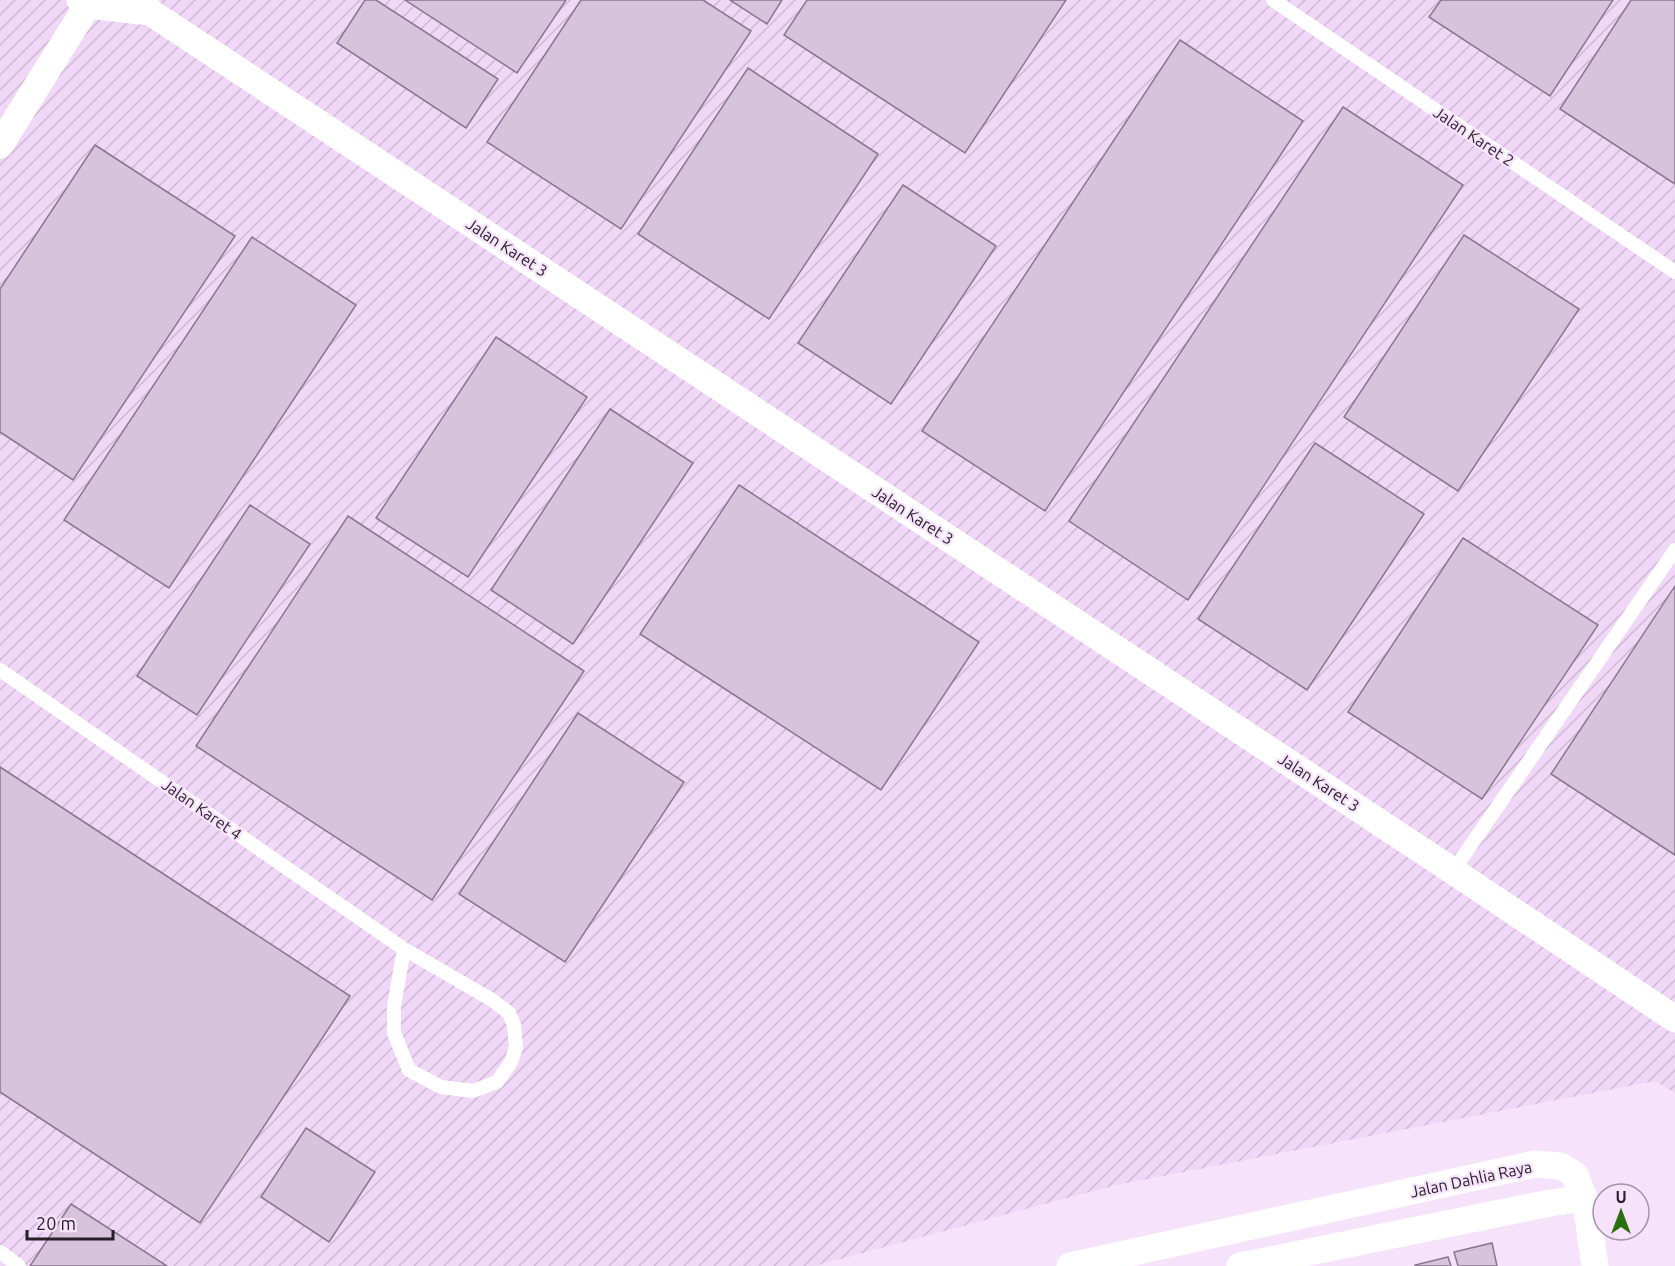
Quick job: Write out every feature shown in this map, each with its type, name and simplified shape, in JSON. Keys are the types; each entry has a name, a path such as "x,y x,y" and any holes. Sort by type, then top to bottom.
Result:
{"street":[{"name":"Jalan Karet 3","path":"86,2 146,6 1675,1019"},
{"path":"0,145 28,103 86,2"},
{"name":"Jalan Dahlia Raya","path":"1070,1266 1116,1261 1535,1164 1561,1166 1575,1175 1584,1197 1594,1266"},
{"path":"1240,1266 1584,1197"}],"lane":[{"name":"Jalan Karet 2","path":"1273,0 1675,272"},
{"path":"1453,871 1675,550"},
{"name":"Jalan Karet 4","path":"0,670 404,949 492,1000 509,1013 514,1025 516,1047 511,1062 497,1082 473,1091 441,1087 409,1070 394,1033 394,1006 404,949"},
{"path":"0,1252 19,1266"}],"shaded area":[{"path":"0,0 1675,0 1675,1093 1655,1081 1116,1185 814,1266 0,1266"}],"building":[{"path":"365,0 376,0 498,79 466,128 337,43"},
{"path":"405,0 566,0 517,73"},
{"path":"581,0 703,0 751,31 621,229 487,142"},
{"path":"730,0 782,0 767,24"},
{"path":"807,0 1066,0 965,153 784,35"},
{"path":"1441,0 1613,0 1550,96 1429,17"},
{"path":"1631,0 1675,0 1675,184 1560,109"},
{"path":"1180,40 1303,121 1045,511 922,431"},
{"path":"748,68 878,154 769,319 638,234"},
{"path":"1343,107 1463,185 1188,600 1069,521"},
{"path":"95,145 235,236 73,480 0,432 0,289"},
{"path":"903,185 996,246 891,404 798,343"},
{"path":"1464,235 1579,309 1458,491 1344,417"},
{"path":"252,237 356,305 169,588 64,520"},
{"path":"496,337 587,397 468,577 376,518"},
{"path":"610,409 693,463 573,644 491,590"},
{"path":"1315,443 1424,514 1307,690 1198,619"},
{"path":"739,485 979,642 881,790 640,634"},
{"path":"250,505 310,544 197,715 137,676"},
{"path":"348,516 584,671 432,900 196,746"},
{"path":"1463,538 1598,625 1482,799 1348,712"},
{"path":"1675,586 1675,855 1551,774"},
{"path":"578,713 684,782 565,962 459,894"},
{"path":"0,767 350,996 200,1223 0,1092"},
{"path":"306,1128 375,1172 329,1242 261,1197"},
{"path":"71,1204 167,1266 30,1266"},
{"path":"1492,1243 1497,1266 1458,1266 1454,1252"},
{"path":"1448,1257 1451,1266 1415,1266 1415,1265"}]}
